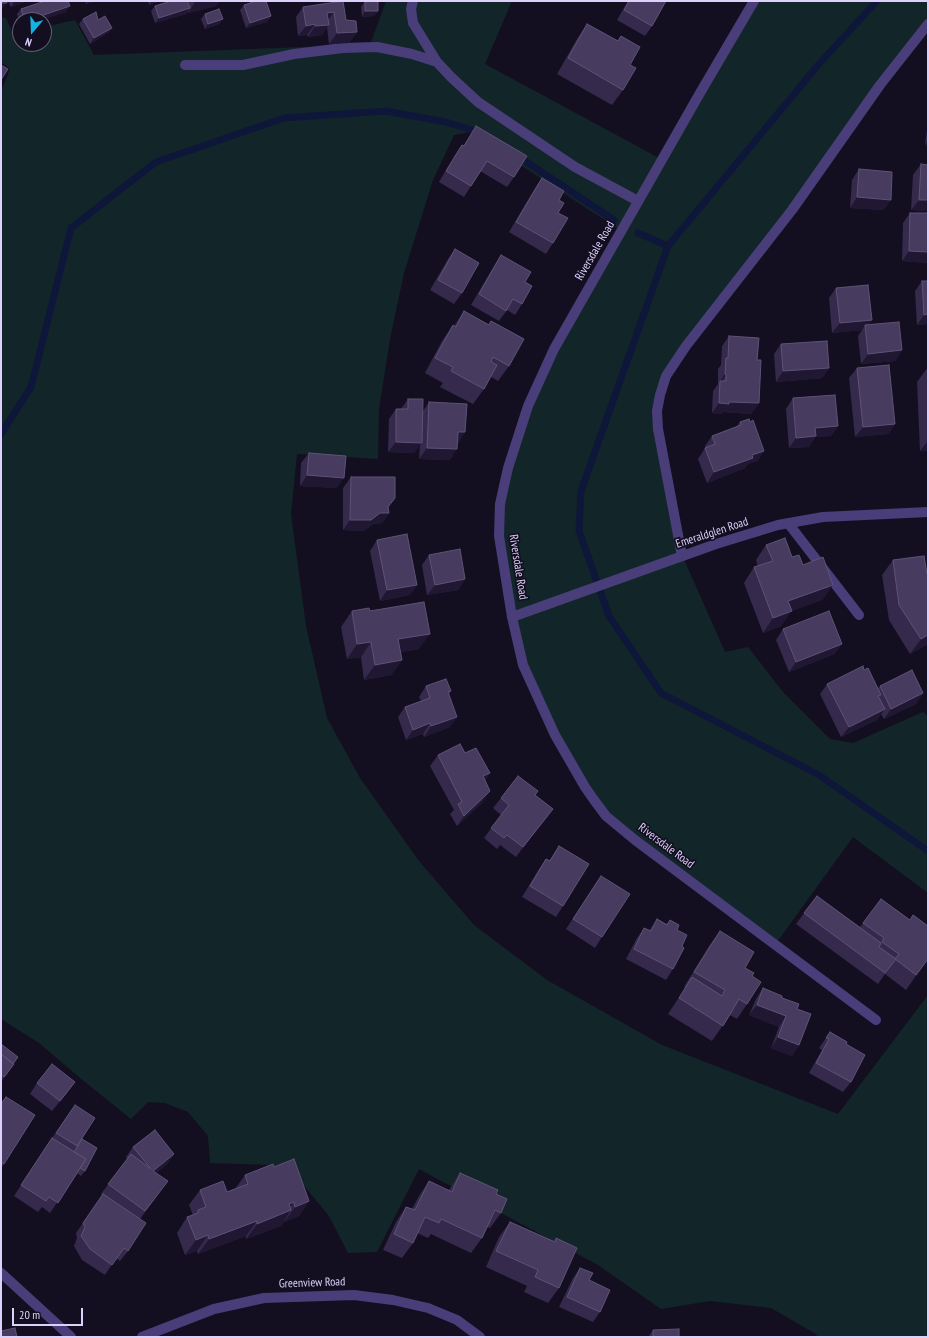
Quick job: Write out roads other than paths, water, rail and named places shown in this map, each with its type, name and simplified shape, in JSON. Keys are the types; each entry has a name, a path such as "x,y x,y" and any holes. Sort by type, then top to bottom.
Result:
{"street":[{"path":"413,1 411,9 413,23 437,62 478,102 575,167 638,201"},
{"name":"Riversdale Road","path":"754,1 638,201 554,350 528,406 508,468 500,504 499,536 512,617 523,665 555,735 585,787 606,816 635,840 876,1020"},
{"path":"682,556 658,429 657,411 666,376 686,346 792,210 880,85 928,24"},
{"path":"185,65 243,65 294,54 343,48 377,47 412,54 437,62"},
{"name":"Emeraldglen Road","path":"512,617 723,542 788,523 823,517 928,512"},
{"path":"788,523 859,615"},
{"path":"1,1273 71,1337"},
{"name":"Greenview Road","path":"142,1337 214,1309 264,1298 354,1295 393,1300 428,1308 457,1320 480,1337"}],"waterway":[{"path":"877,1 819,64 668,246 581,491 579,531 609,616 661,693 819,775 928,851"},
{"path":"1,434 31,387 71,228 156,162 284,118 386,111 446,122 482,133"},
{"path":"516,155 614,220"},
{"path":"638,233 668,246"}]}
